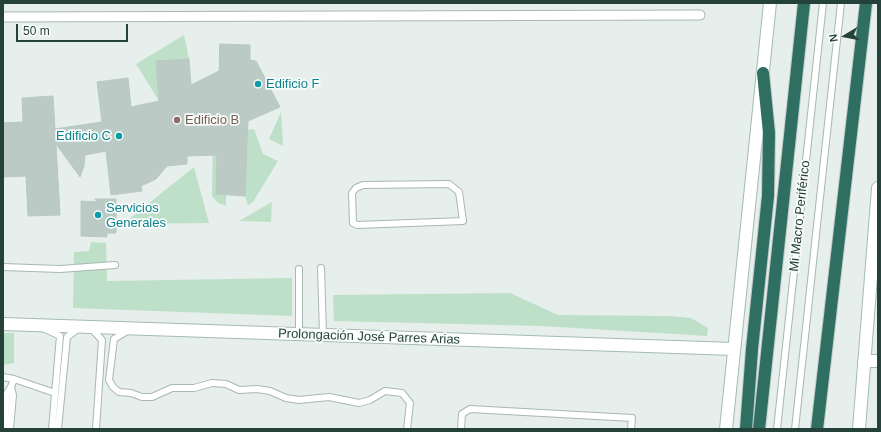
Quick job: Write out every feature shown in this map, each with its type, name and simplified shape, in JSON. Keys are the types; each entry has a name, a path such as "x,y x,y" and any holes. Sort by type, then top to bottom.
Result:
{"highway":[{"path":"759,429 804,3"},
{"path":"817,429 866,3"},
{"path":"746,429 752,349 768,196 769,133 763,73"}],"main road":[{"path":"726,429 770,3"},
{"path":"858,429 864,361 872,326 878,188"},
{"name":"Prolongación José Parres Arias","path":"3,324 734,349"},
{"path":"864,361 878,361"}],"street":[{"path":"3,17 700,14"}],"lane":[{"name":"Mi Macro Periférico","path":"777,429 823,3"},
{"name":"Mi Macro Periférico","path":"795,429 841,3"},
{"path":"449,184 459,192 463,222 353,223 351,218 352,193 356,188 363,186 449,184"},
{"path":"3,267 60,269 115,265"},
{"path":"322,268 323,335"},
{"path":"299,269 299,334"},
{"path":"38,326 60,336 52,429"},
{"path":"58,429 67,337 86,327 102,340 96,429"},
{"path":"130,329 114,339 109,380 113,387 119,392 131,393 142,397 152,396 172,388 194,388 219,383 239,390 257,389 270,391 286,398 299,400 310,397 329,397 359,403 370,400 385,391 402,393 410,403 407,429"},
{"path":"3,377 14,379 55,393"},
{"path":"4,429 7,393 14,379"},
{"path":"10,429 13,395 11,387"},
{"path":"461,429 462,414 470,409 632,418 631,429"}],"green space":[{"path":"184,35 189,59 156,61 159,101 136,64"},
{"path":"281,112 283,146 269,139"},
{"path":"254,129 263,154 278,161 253,202 248,205 245,196 248,130"},
{"path":"218,131 216,194 226,195 226,206 218,203 212,196 213,132"},
{"path":"194,167 209,223 123,224"},
{"path":"272,202 271,222 239,221"},
{"path":"91,242 106,243 107,281 292,278 292,316 73,308 74,252 89,251"},
{"path":"510,293 558,315 670,316 691,318 708,328 707,336 542,326 334,321 333,295"},
{"path":"3,333 14,333 14,363 3,365"}],"building":[{"path":"220,44 250,45 250,60 256,61 280,107 248,121 245,196 216,194 217,155 187,156 187,164 167,166 156,179 141,186 142,191 111,195 106,151 85,155 84,166 80,177 56,144 60,215 28,216 26,176 3,177 3,123 23,122 22,98 53,96 55,129 102,122 97,82 128,78 131,107 159,101 156,61 189,59 191,85 219,71"},
{"name":"Servicios Generales","path":"95,199 116,199 116,233 107,233 107,237 81,236 81,201 97,202"}],"place":[{"name":"Edificio F","path":"258,84"},
{"name":"Edificio B","path":"177,120"},
{"name":"Edificio C","path":"119,136"},
{"name":"Servicios Generales","path":"98,215"}]}
